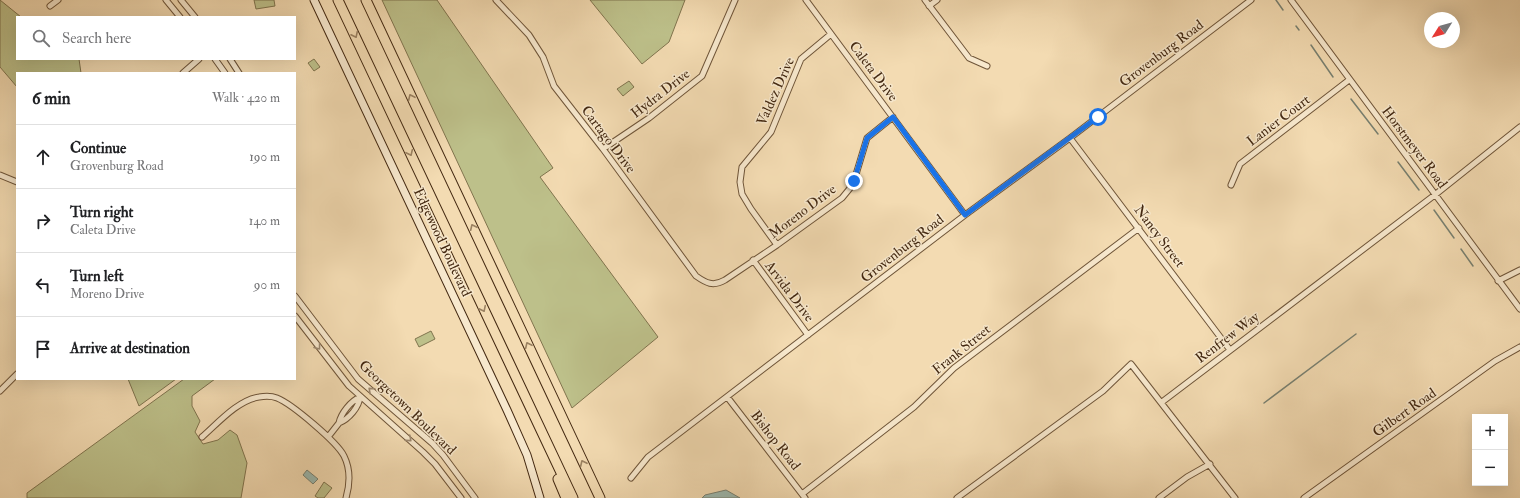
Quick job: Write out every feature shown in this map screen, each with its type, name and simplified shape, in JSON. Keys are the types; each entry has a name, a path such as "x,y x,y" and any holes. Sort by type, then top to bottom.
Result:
{"highway":[{"path":"338,0 573,498"},
{"path":"366,0 600,498"},
{"path":"501,345 566,498"}],"street":[{"path":"50,6 58,0"},
{"path":"166,0 179,16"},
{"path":"181,0 195,16"},
{"name":"Edgewood Boulevard","path":"314,0 507,410 527,455 540,498"},
{"name":"Cartago Drive","path":"496,0 529,35 543,57 554,86 603,149 696,276 706,283 713,284"},
{"name":"Hydra Drive","path":"603,149 649,118 702,76 735,0"},
{"name":"Caleta Drive","path":"806,0 965,215"},
{"path":"925,0 969,58 987,66"},
{"path":"929,6 937,0"},
{"name":"Grovenburg Road","path":"631,478 648,457 728,398 965,215 1070,138 1251,0"},
{"name":"Horstmeyer Road","path":"1291,0 1349,80 1436,194 1520,310"},
{"name":"Valdez Drive","path":"778,245 751,209 742,194 740,182 742,167 770,132 801,59 831,34"},
{"path":"184,72 198,60"},
{"path":"216,60 224,72"},
{"path":"231,60 238,72"},
{"name":"Lanier Court","path":"1231,185 1240,164 1349,80"},
{"name":"Moreno Drive","path":"713,284 725,280 752,260 778,245 834,204 847,192 854,181 867,138 893,117"},
{"name":"Renfrew Way","path":"1162,402 1436,194 1520,127"},
{"name":"Nancy Street","path":"1070,138 1140,228 1230,350"},
{"path":"0,175 16,182"},
{"name":"Frank Street","path":"804,496 914,406 954,368 1140,228"},
{"name":"Arvida Drive","path":"752,260 808,335"},
{"path":"1498,281 1520,270"},
{"name":"Georgetown Boulevard","path":"296,297 358,379 432,443 443,455 475,498"},
{"name":"Georgetown Boulevard","path":"296,317 341,378 360,397 423,452 435,464 461,498"},
{"name":"Gilbert Road","path":"1304,498 1489,366 1520,347"},
{"path":"958,498 1103,391 1131,364 1235,498"},
{"path":"0,390 16,375"},
{"path":"202,437 249,399 268,396 277,398 289,405 328,437 344,456 350,478 346,498"},
{"path":"328,437 340,423 340,417 355,400 360,397"},
{"name":"Bishop Road","path":"728,398 804,496"},
{"path":"1159,498 1187,477 1210,464"}],"green space":[{"path":"0,0 20,16 16,16 16,60 79,60 81,72 16,72 16,86 0,67"},
{"path":"254,0 274,0 275,6 256,9"},
{"path":"382,0 437,0 553,168 540,177 658,337 572,408"},
{"path":"590,0 685,0 669,42 642,64"},
{"path":"314,59 320,67 314,71 308,63"},
{"path":"629,81 634,87 623,96 617,89"},
{"path":"431,331 435,339 419,347 415,339"},
{"path":"128,380 175,380 139,406"},
{"path":"183,380 214,380 192,396 192,406 200,421 195,432 203,444 218,440 230,430 237,435 247,463 241,498 27,498 27,493"},
{"path":"324,482 332,488 324,498 318,498 315,496"}],"water":[{"path":"307,470 318,479 313,484 303,475"},
{"path":"726,490 740,498 702,498 705,495"}],"waterway":[{"path":"1276,0 1283,10"},
{"path":"1296,26 1299,30"},
{"path":"1311,45 1333,77"},
{"path":"1351,99 1378,134"},
{"path":"1398,162 1419,190"},
{"path":"1434,210 1454,238"},
{"path":"1461,249 1473,266"},
{"path":"1264,403 1356,334"}],"route":[{"path":"854,181 867,138 893,117 965,215 1098,117"}]}
